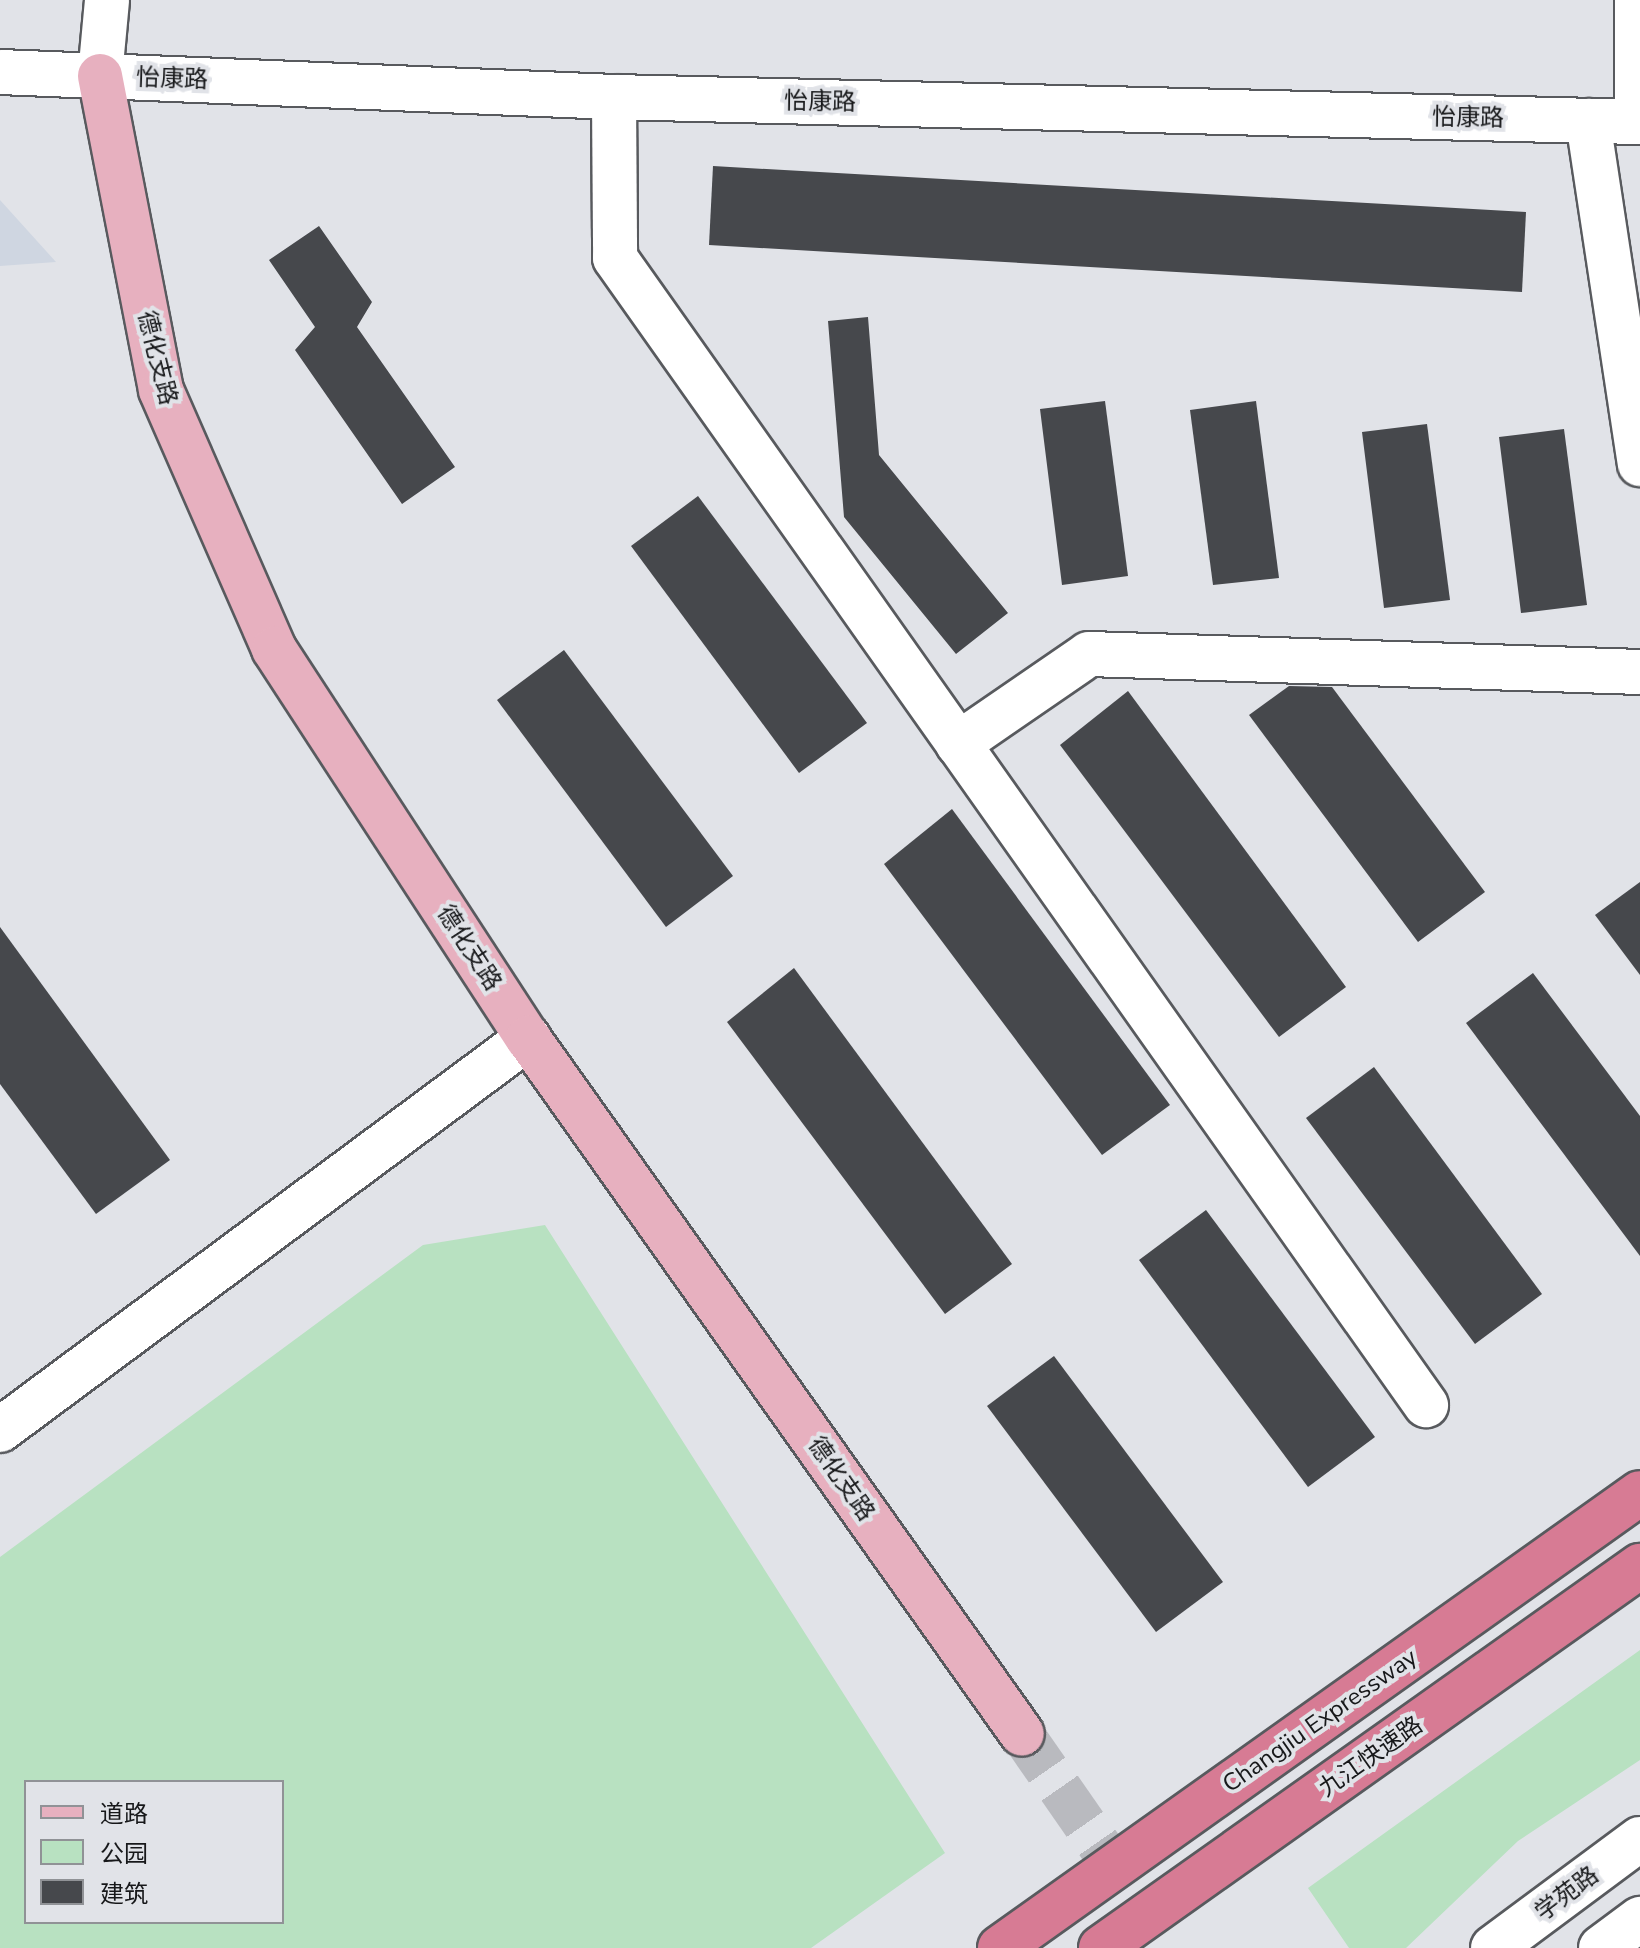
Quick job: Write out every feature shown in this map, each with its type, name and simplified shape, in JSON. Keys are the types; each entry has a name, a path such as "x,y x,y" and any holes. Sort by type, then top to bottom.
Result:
{"highway":[{"name":"Changjiu Expressway","path":"1000,1948 1640,1493"},
{"name":"九江快速路","path":"1101,1948 1640,1566"}],"main road":[{"name":"德化支路","path":"100,76 161,390 274,649 528,1038 1022,1734"}],"street":[{"path":"100,76 107,0"},
{"path":"1637,0 1638,122"},
{"name":"怡康路","path":"0,72 614,97 1638,122"},
{"path":"614,97 615,258 1426,1405"},
{"path":"1588,121 1640,464"},
{"path":"958,744 1089,654 1640,672"},
{"path":"0,1430 528,1038"},
{"name":"学苑路","path":"1493,1948 1640,1839"},
{"path":"1601,1948 1640,1919"}],"shaded area":[{"path":"0,200 56,262 0,266"}],"green space":[{"path":"545,1225 945,1853 811,1948 0,1948 0,1557 423,1245"},
{"path":"1640,1650 1640,1760 1518,1841 1406,1948 1349,1948 1308,1888"}],"building":[{"path":"713,166 1526,212 1522,292 709,245"},
{"path":"319,226 372,302 357,327 455,467 402,504 295,350 315,327 269,260"},
{"path":"868,317 879,455 1008,613 956,654 844,517 828,321"},
{"path":"1105,401 1128,576 1062,585 1040,409"},
{"path":"1256,401 1279,578 1213,585 1190,410"},
{"path":"1427,424 1450,600 1384,608 1362,432"},
{"path":"1564,429 1587,605 1521,613 1499,437"},
{"path":"698,496 867,723 799,773 631,546"},
{"path":"564,650 733,876 666,927 497,700"},
{"path":"1289,686 1332,687 1485,892 1418,942 1249,715"},
{"path":"1128,691 1346,987 1279,1037 1060,745"},
{"path":"952,809 1170,1105 1102,1155 884,864"},
{"path":"1640,882 1640,975 1595,915"},
{"path":"0,927 170,1160 96,1214 0,1084"},
{"path":"794,968 1012,1264 945,1314 727,1022"},
{"path":"1533,973 1640,1116 1640,1256 1466,1023"},
{"path":"1374,1067 1542,1294 1475,1344 1306,1118"},
{"path":"1206,1210 1375,1437 1308,1487 1139,1260"},
{"path":"1054,1356 1223,1582 1156,1632 987,1406"}],"tunnel":[{"path":"1022,1734 1171,1948"}]}
